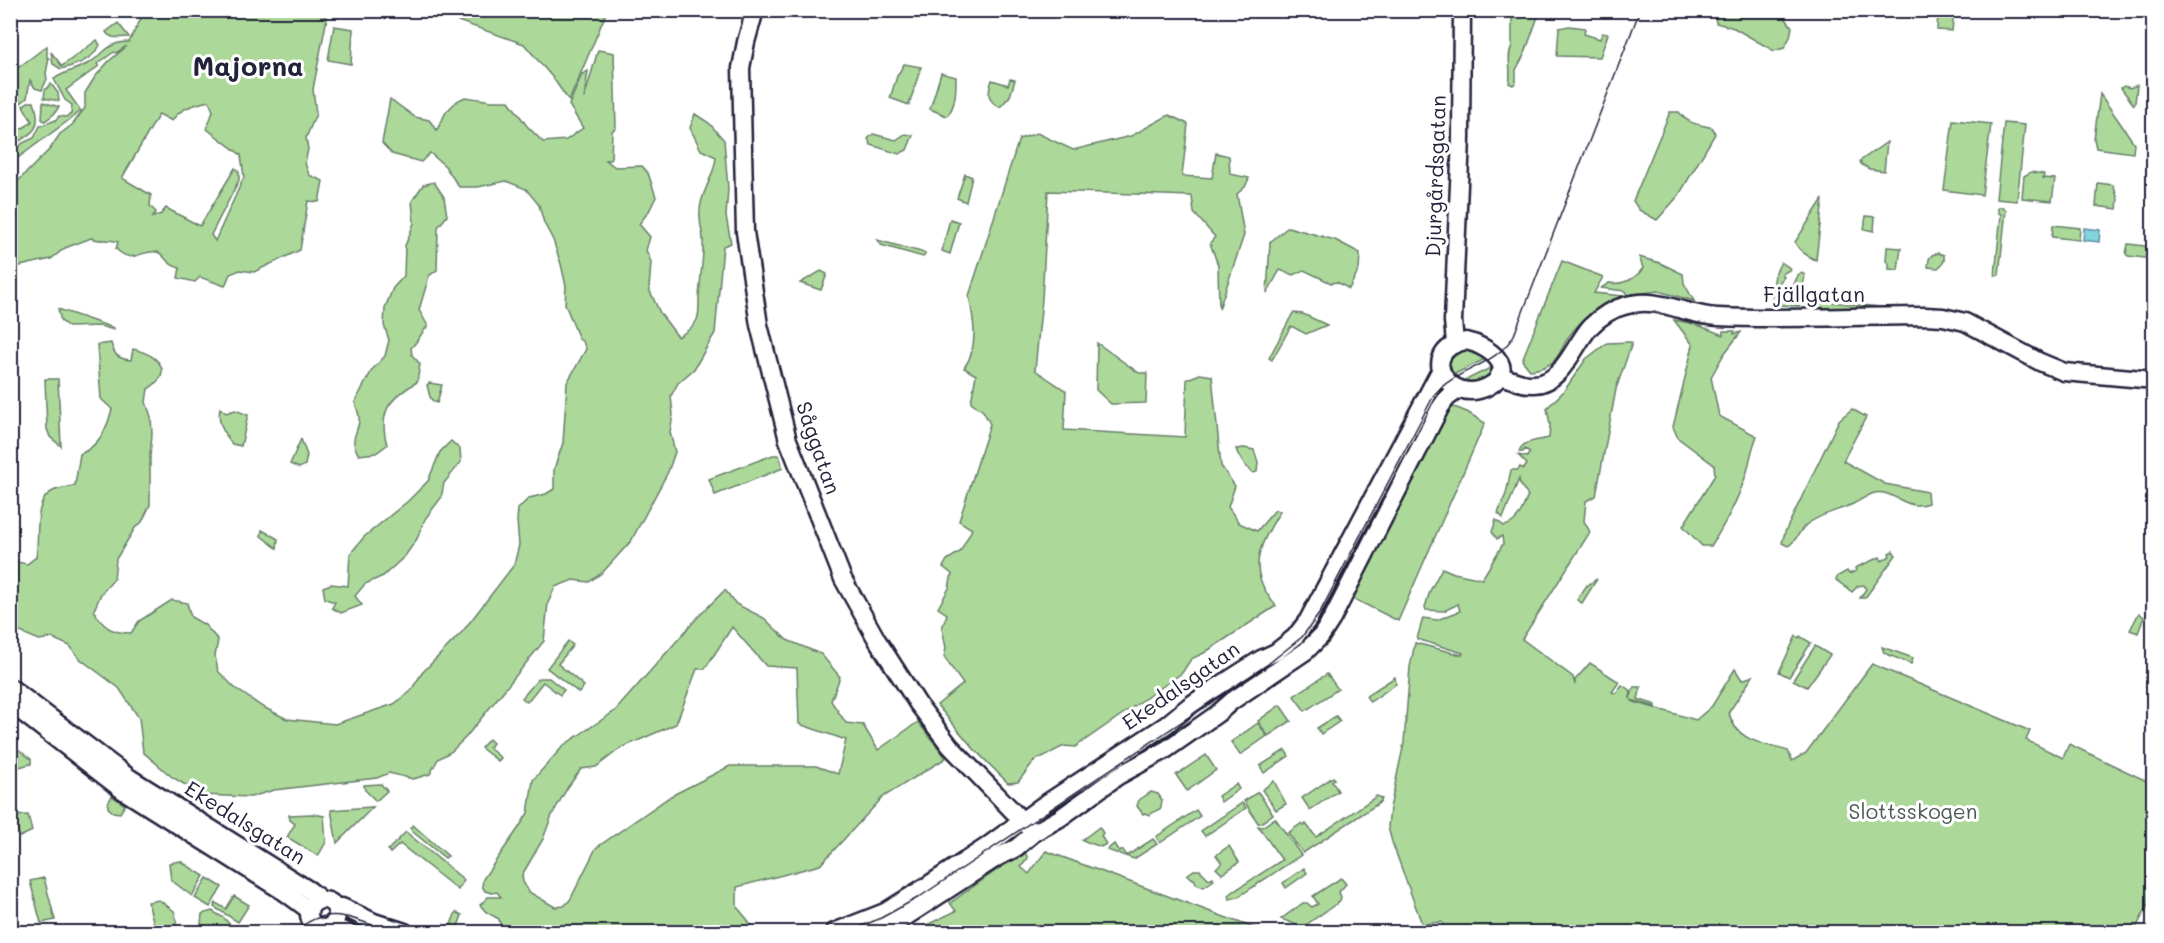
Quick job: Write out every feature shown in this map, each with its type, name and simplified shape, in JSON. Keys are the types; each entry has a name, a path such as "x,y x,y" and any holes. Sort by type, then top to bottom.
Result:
{"street":[{"name":"Såggatan","path":"756,10 741,68 745,232 760,329 788,440 843,579 877,640 918,704 950,746 1035,832"},
{"name":"Djurgårdsgatan","path":"1455,343 1453,321 1461,139 1462,10"},
{"name":"Fjällgatan","path":"1499,375 1533,385 1546,382 1558,373 1584,334 1595,322 1615,309 1647,302 1714,317 1925,316 1954,318 1974,325 2058,370 2081,375 2154,380"},
{"path":"1470,342 1488,349 1499,360 1501,368 1499,375 1488,387 1473,391 1458,390 1447,382 1441,369 1442,355 1455,343 1470,342"},
{"name":"Ekedalsgatan","path":"834,933 901,903 986,847 1021,820 1166,725 1189,706 1276,652 1295,637 1312,611 1441,369"},
{"name":"Ekedalsgatan","path":"876,933 901,920 998,856 1016,848 1035,832 1065,815 1118,776 1167,749 1315,644 1332,619 1440,408 1447,398 1458,390"},
{"path":"10,687 140,793"},
{"path":"10,703 140,793"},
{"name":"Ekedalsgatan","path":"140,793 286,893 321,905 342,906 374,922 405,933"},
{"path":"321,905 337,915 334,923 322,928 313,925 309,919 321,905"},
{"path":"330,926 347,933"}],"green space":[{"path":"318,10 327,18 313,89 316,114 306,138 308,149 305,163 309,175 323,181 319,202 308,201 300,250 254,272 240,270 230,274 225,286 200,277 195,282 178,278 180,268 172,265 157,252 127,256 116,249 118,242 91,238 65,248 51,259 11,268 11,188 50,149 60,134 72,125 85,108 85,93 95,77 127,46 97,64 99,66 66,90 81,111 11,163 11,153 23,143 34,138 40,126 56,120 59,116 66,117 71,114 72,105 65,100 54,79 89,63 111,46 129,42 145,11 188,11 201,17 219,11","holes":["209,101 213,111 207,129 241,155 244,177 215,241 211,235 239,180 239,172 235,168 200,226 166,208 161,214 153,217 156,212 150,206 151,195 122,178 159,114 172,121 183,110"]},
{"path":"1714,10 1780,11 1792,27 1790,37 1784,48 1774,51 1734,28 1716,23"},
{"path":"429,11 607,11 569,101 524,44"},
{"path":"1512,11 1540,11 1525,53 1516,70 1516,82 1513,85 1509,83"},
{"path":"1938,11 1954,11 1952,31 1937,30"},
{"path":"118,23 129,37 120,38 108,35 106,32"},
{"path":"334,26 353,29 351,64 328,60"},
{"path":"1569,26 1585,28 1584,34 1600,39 1602,33 1608,34 1600,57 1557,56 1559,28"},
{"path":"97,40 100,45 97,50 84,61 61,69 53,64 51,52 62,66"},
{"path":"47,46 47,58 49,58 47,79 42,90 35,88 30,80 27,98 21,103 11,88 11,73"},
{"path":"598,50 614,53 616,128 612,131 611,160 606,160 615,167 642,166 648,173 656,197 639,224 650,237 646,250 651,262 649,289 660,313 678,337 697,321 703,251 701,204 716,157 701,150 690,128 695,114 709,123 724,140 728,189 726,216 731,243 723,246 715,333 694,369 678,383 671,396 673,415 670,432 675,452 668,472 631,541 603,572 589,582 573,580 555,587 548,603 544,641 466,737 452,751 438,759 430,774 413,779 389,773 377,778 274,790 251,797 202,795 172,777 143,752 139,718 119,688 79,658 70,646 52,638 39,640 11,628 11,561 27,564 36,557 39,511 42,503 53,491 75,485 80,454 97,442 110,416 112,409 101,399 97,345 111,343 117,356 131,360 133,349 142,352 156,360 162,370 161,376 148,389 146,402 151,417 152,434 150,505 142,522 135,528 116,559 114,579 101,594 94,610 100,621 108,628 118,632 131,633 139,621 172,600 187,603 191,617 205,625 218,640 215,656 218,671 235,688 261,706 287,719 335,724 394,704 410,692 422,673 463,631 514,565 519,545 518,509 529,498 546,494 554,489 554,469 563,443 567,383 586,349 579,339 565,304 566,286 561,264 539,205 526,189 506,181 478,187 459,187 445,166 430,153 421,162 392,154 382,143 390,99 415,117 429,120 437,130 446,112 457,101 465,97 509,101 527,126 543,142 566,140 583,128 569,105 582,74 588,71 584,99"},
{"path":"904,64 921,67 909,105 890,98 897,76"},
{"path":"941,73 956,77 954,103 947,116 930,109"},
{"path":"1010,79 1015,80 1010,96 1000,107 995,105 989,96 992,80 1008,85"},
{"path":"51,84 58,93 59,101 44,98 45,90"},
{"path":"2137,85 2135,103 2134,105 2121,88"},
{"path":"2100,94 2134,143 2133,153 2096,148 2094,139"},
{"path":"28,102 34,102 35,105 36,127 29,135 11,147 11,135 32,121 23,106"},
{"path":"43,102 59,107 45,121 42,119"},
{"path":"1670,112 1679,112 1690,122 1713,128 1715,134 1679,195 1657,220 1639,210 1633,201"},
{"path":"1169,115 1188,124 1182,176 1212,178 1216,153 1229,156 1230,174 1249,178 1245,187 1237,194 1244,235 1219,309 1218,265 1210,243 1215,237 1194,213 1192,196 1048,191 1042,299 1035,370 1066,391 1064,430 1185,437 1187,379 1200,374 1212,376 1221,466 1235,486 1228,507 1239,523 1257,531 1275,510 1280,511 1261,547 1258,569 1266,593 1276,606 1191,659 1182,673 1075,747 1064,746 1034,761 1018,782 1008,783 974,749 937,705 963,684 944,657 946,648 942,628 947,614 938,608 949,588 952,574 943,567 947,560 960,552 972,529 959,521 990,424 983,411 971,402 976,375 964,368 972,351 974,333 969,296 1019,139 1037,133 1073,150 1131,136"},
{"path":"1953,120 1991,124 1982,195 1944,190"},
{"path":"2004,123 2025,125 2017,201 1996,199"},
{"path":"873,134 896,140 905,134 913,135 907,150 899,154 871,145 868,139"},
{"path":"1887,142 1884,171 1869,169 1861,164 1860,161"},
{"path":"2031,172 2044,174 2043,178 2055,179 2052,201 2022,198 2024,176"},
{"path":"965,174 972,177 966,202 957,198"},
{"path":"434,182 444,197 447,216 438,227 437,270 429,276 419,310 428,326 411,348 412,355 420,364 417,382 399,394 388,407 384,423 387,445 376,453 359,455 354,441 359,420 355,402 372,370 385,356 389,340 384,325 385,308 393,288 404,276 405,246 414,223 412,201 423,185"},
{"path":"2098,183 2113,185 2118,199 2117,209 2096,206"},
{"path":"1823,199 1816,260 1798,248 1795,242"},
{"path":"1998,207 2006,210 1999,275 1995,275 2001,214 1998,213"},
{"path":"1866,216 1875,217 1874,231 1864,229"},
{"path":"950,219 959,222 950,254 942,251"},
{"path":"2053,225 2080,228 2079,240 2052,237"},
{"path":"1288,227 1335,240 1360,253 1359,269 1349,289 1304,270 1293,275 1280,270 1267,293 1270,242"},
{"path":"877,240 925,253 925,255 923,257 881,245"},
{"path":"2128,244 2153,247 2153,259 2128,256 2126,254"},
{"path":"1887,247 1901,248 1898,270 1889,269 1886,261"},
{"path":"1938,253 1944,255 1942,264 1938,268 1928,267 1929,259"},
{"path":"1639,257 1660,263 1683,274 1684,283 1694,301 1658,291 1627,295 1625,291 1601,288 1609,283 1623,282 1636,276 1643,268"},
{"path":"1562,261 1603,277 1594,293 1623,296 1602,306 1584,319 1568,338 1558,356 1548,365 1530,370 1522,360"},
{"path":"1781,262 1791,269 1782,274 1784,277 1779,283 1779,294 1786,294 1772,296 1775,274"},
{"path":"821,271 827,274 821,290 800,283"},
{"path":"1801,273 1805,275 1802,293 1797,294 1792,289"},
{"path":"1787,296 1800,306 1778,305 1772,300"},
{"path":"1820,301 1891,308 1818,310"},
{"path":"58,309 114,328 114,330 100,326 69,327 61,321"},
{"path":"1293,313 1303,314 1327,325 1306,334 1291,326 1272,360 1269,358"},
{"path":"1674,320 1695,324 1723,335 1723,331 1735,331 1734,334 1741,332 1724,354 1711,377 1719,416 1757,436 1741,488 1711,546 1702,546 1683,526 1715,475 1714,465 1678,438 1673,427 1693,345"},
{"path":"1097,343 1139,373 1147,373 1146,403 1111,404 1096,390"},
{"name":"Slottsskogen","path":"1607,343 1632,343 1616,389 1596,496 1586,501 1584,521 1590,532 1522,639 1573,677 1575,685 1575,680 1590,663 1619,682 1612,692 1616,693 1622,685 1631,691 1630,699 1634,687 1641,687 1638,699 1656,705 1656,707 1631,700 1634,702 1696,720 1712,706 1735,669 1742,680 1753,676 1729,712 1732,722 1737,729 1752,740 1788,751 1792,761 1806,753 1872,664 2030,731 2026,740 2063,758 2069,744 2153,784 2153,895 2134,932 1445,932 1442,922 1422,924 1388,827 1404,743 1410,667 1415,643 1462,655 1463,653 1417,639 1423,618 1437,620 1460,611 1458,604 1444,611 1426,610 1430,591 1442,568 1482,579 1503,544 1502,536 1497,539 1492,532 1496,520 1504,526 1513,522 1528,496 1519,479 1503,518 1498,513 1506,494 1511,470 1518,470 1520,467 1524,469 1527,464 1518,455 1527,457 1530,452 1525,449 1519,452 1521,448 1531,442 1549,438 1550,425 1547,408 1564,391 1586,359"},
{"path":"1459,347 1491,356 1449,377 1447,356"},
{"path":"1496,365 1486,382 1458,384"},
{"path":"45,379 58,379 61,446 50,437 47,429"},
{"path":"429,383 442,385 437,403 430,396 427,385"},
{"path":"1449,405 1485,423 1398,621 1350,597"},
{"path":"220,408 226,413 235,410 248,415 241,446 232,444 224,432 219,418"},
{"path":"1852,409 1866,417 1843,461 1885,484 1927,492 1928,503 1913,505 1888,494 1874,493 1811,521 1788,546 1782,543 1785,532 1839,420"},
{"path":"10,416 16,440 11,474"},
{"path":"301,439 307,455 305,465 299,468 290,464"},
{"path":"451,441 460,449 461,462 444,483 441,498 425,519 417,539 405,556 383,576 365,584 355,596 362,605 341,613 332,608 335,602 325,599 323,587 331,584 348,586 350,554 364,537 408,501 428,481 440,452"},
{"path":"1236,449 1254,450 1258,462 1257,472 1253,473 1239,456"},
{"path":"773,455 779,455 783,468 715,495 709,479"},
{"path":"262,530 278,539 277,548 261,536"},
{"path":"1893,551 1896,555 1865,598 1860,598 1866,589 1864,585 1858,586 1852,592 1836,580 1838,576 1847,571 1849,574 1856,571 1855,568 1880,557 1882,561"},
{"path":"1597,579 1582,603 1577,600 1587,585"},
{"path":"725,590 736,604 764,618 787,640 821,654 840,677 831,701 846,723 863,725 878,750 918,722 946,758 883,797 820,865 737,887 737,907 755,932 507,932 501,928 499,919 486,912 480,905 488,897 501,897 497,892 485,891 482,886 483,879 528,813 533,780 564,745 615,711 697,618","holes":["732,627 766,666 797,668 799,724 846,740 838,774 816,766 730,766 671,796 596,848 570,900 564,906 555,907 529,892 522,875 543,839 552,815 581,769 596,767 621,748 676,724 697,669 705,669"]},
{"path":"2139,613 2144,617 2138,633 2130,630"},
{"path":"1796,636 1811,643 1789,677 1779,672"},
{"path":"568,641 573,645 558,664 584,686 579,693 547,668"},
{"path":"1815,646 1830,655 1807,687 1793,680"},
{"path":"1882,647 1913,658 1911,664 1884,653"},
{"path":"1327,674 1338,689 1305,711 1294,696"},
{"path":"1395,677 1396,684 1370,702 1366,696"},
{"path":"539,678 549,678 564,690 560,695 543,682 527,702 522,698"},
{"path":"1280,705 1291,721 1268,736 1258,721"},
{"path":"1336,716 1340,721 1321,734 1317,728"},
{"path":"1258,723 1267,736 1240,755 1231,742"},
{"path":"489,739 493,743 489,748 501,758 498,761 481,748"},
{"path":"10,743 31,759 31,764 11,769"},
{"path":"1285,750 1289,756 1264,773 1260,766"},
{"path":"1206,755 1216,770 1187,791 1176,775"},
{"path":"1333,777 1335,779 1332,781 1338,791 1310,810 1302,798"},
{"path":"1274,781 1286,804 1276,810 1262,790"},
{"path":"381,784 387,791 376,801 365,790 364,785"},
{"path":"1236,784 1239,789 1221,802 1218,796"},
{"path":"1151,792 1158,794 1162,800 1161,808 1149,815 1143,814 1137,806 1139,800"},
{"path":"1258,792 1273,814 1261,823 1258,823 1244,801"},
{"path":"112,796 125,805 120,813 108,808"},
{"path":"1377,796 1382,799 1379,803 1303,853 1288,833 1302,823 1304,826 1306,824 1316,837"},
{"path":"1242,803 1246,808 1205,836 1201,831"},
{"path":"373,807 337,843 331,810"},
{"path":"1196,810 1200,816 1160,843 1156,837"},
{"path":"28,815 32,831 20,837 14,816"},
{"path":"289,815 324,816 326,842 318,856 287,837 295,824 290,820"},
{"path":"1275,818 1301,855 1238,897 1229,899 1228,895 1282,860 1258,826 1262,827"},
{"path":"413,825 448,856 445,858 413,832 410,828"},
{"path":"1099,827 1106,844 1101,847 1082,840"},
{"path":"406,832 464,880 458,890 400,844 390,853 388,850"},
{"path":"1153,839 1157,844 1134,859 1107,850 1114,844 1119,852 1123,850 1127,856"},
{"path":"1229,846 1239,862 1222,874 1216,868 1222,863 1216,855"},
{"path":"1024,851 1028,858 1021,867 1029,874 1046,851 1265,932 912,932 956,911 950,903"},
{"path":"180,861 204,876 192,896 171,880 169,863"},
{"path":"1304,868 1307,873 1286,888 1283,883"},
{"path":"1194,870 1200,870 1209,879 1213,877 1214,880 1204,887 1196,884 1195,880 1187,875"},
{"path":"44,878 55,920 41,923 30,881"},
{"path":"207,878 222,887 210,907 195,898"},
{"path":"1341,878 1346,884 1339,892 1340,901 1303,927 1281,919 1303,903 1312,907 1318,904 1313,896"},
{"path":"234,896 249,905 238,922 214,907 216,903 226,909"},
{"path":"159,900 174,911 177,921 172,932 156,932 148,902"},
{"path":"212,911 224,918 235,930 233,932 196,932 201,924 202,914"},
{"path":"456,912 462,915 456,932 448,932"}],"water":[{"path":"2084,228 2100,230 2099,242 2083,240"}],"tram line":[{"path":"848,932 881,918 921,896 1268,664 1302,637 1319,614 1434,395 1453,379 1497,354 1514,335 1640,10"},
{"path":"295,932 307,923 330,916 342,916 391,932"}],"district":[{"name":"Majorna","path":"248,67"}]}
